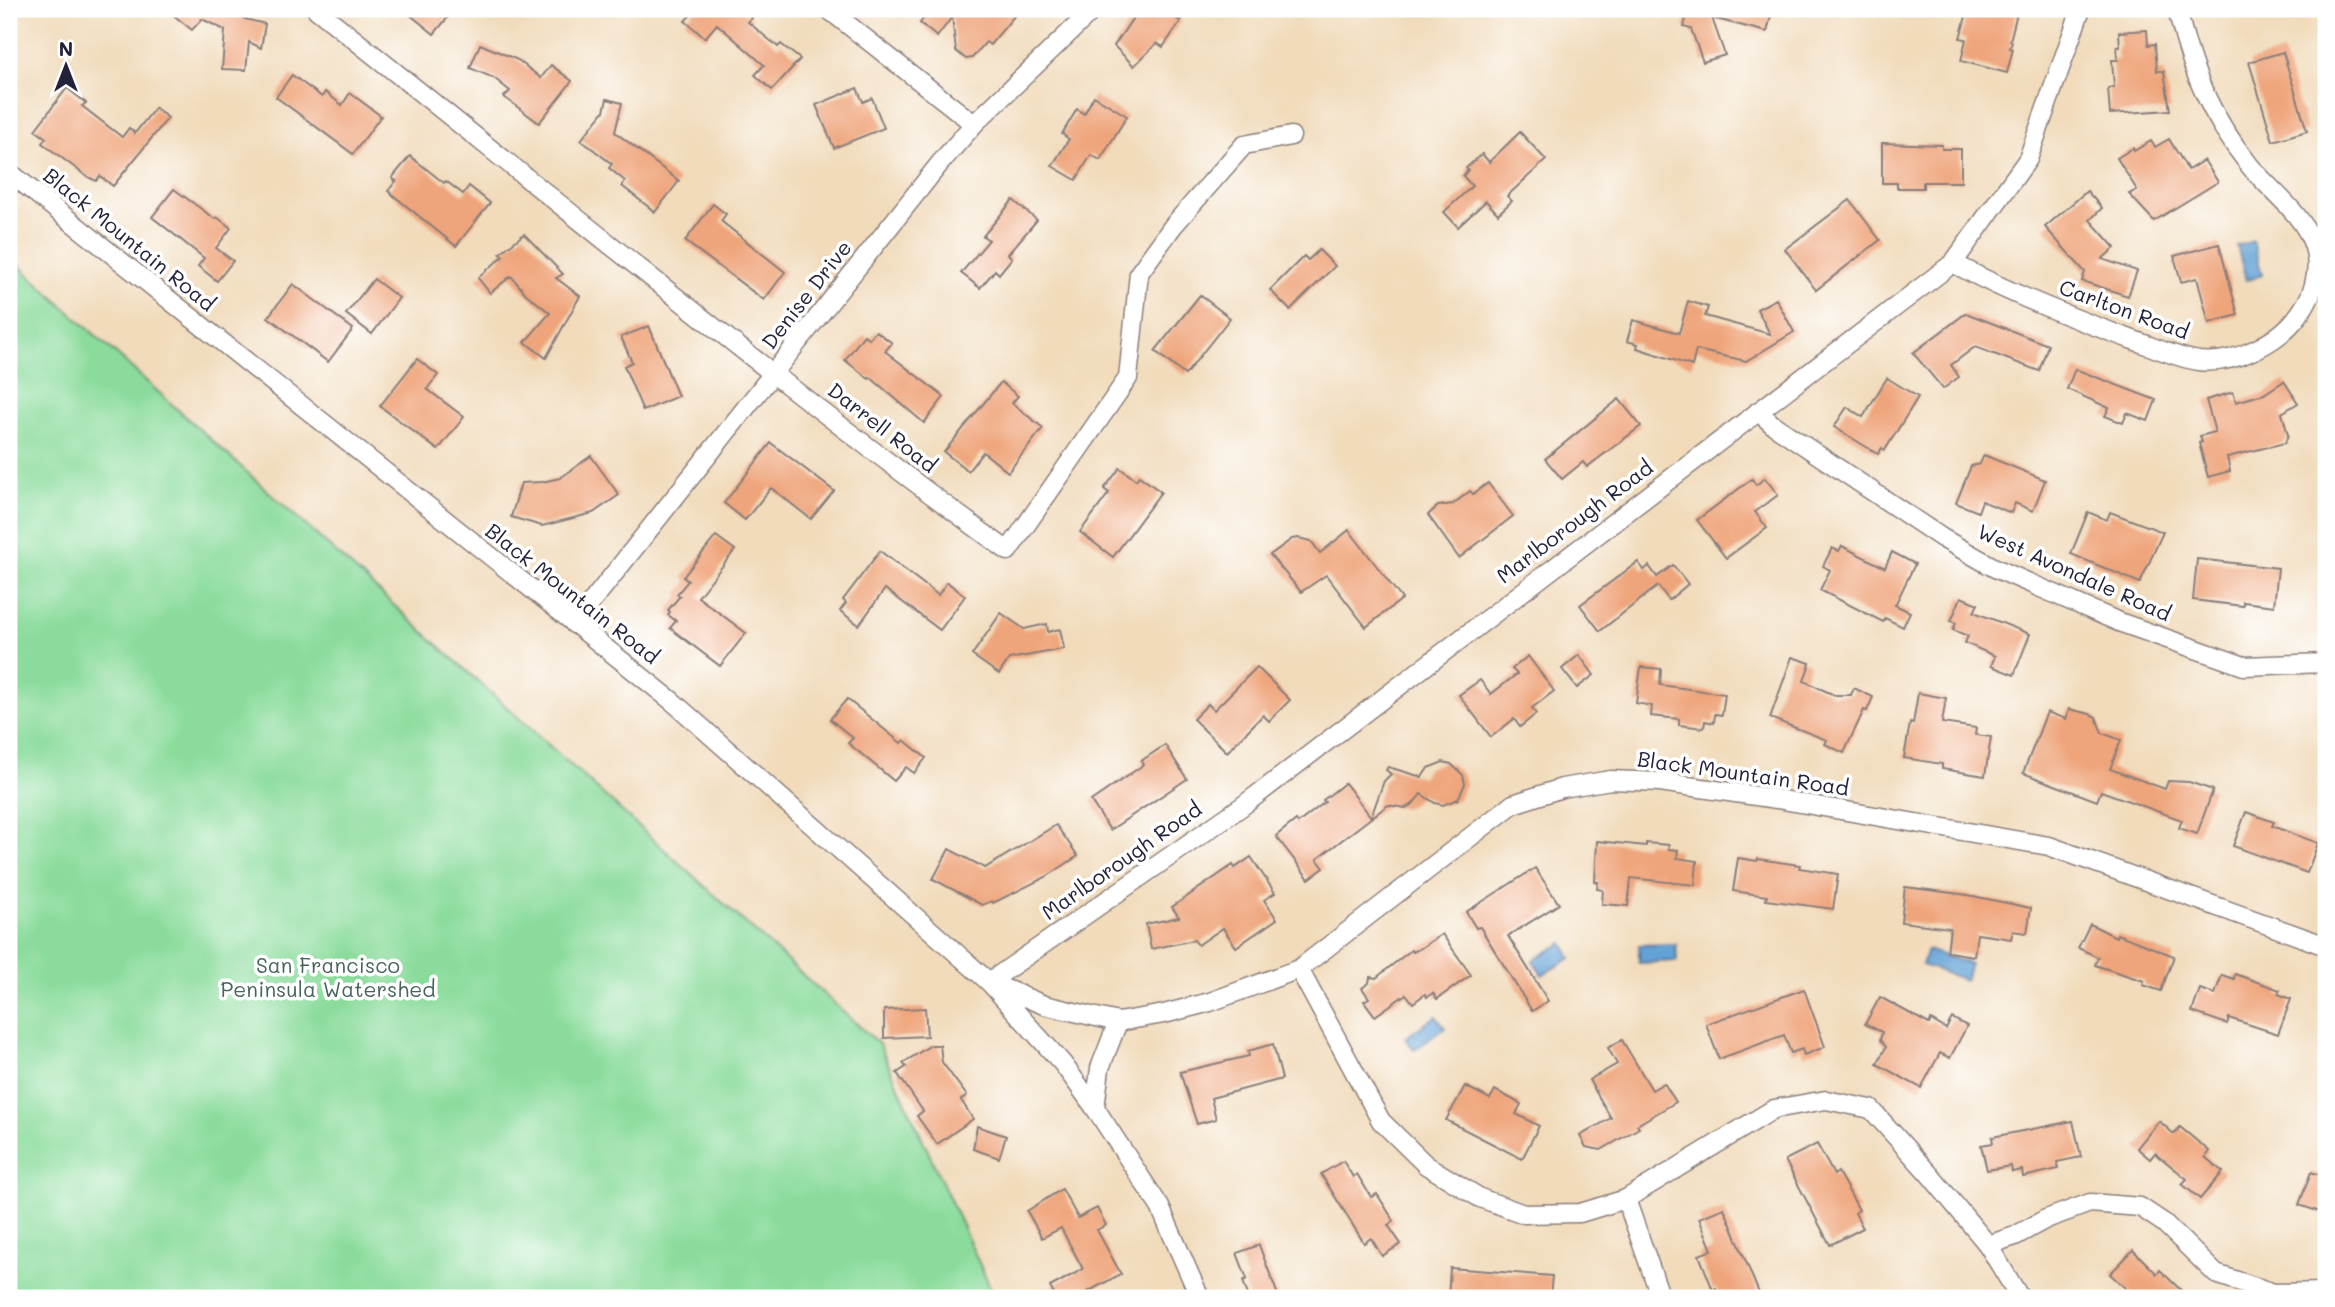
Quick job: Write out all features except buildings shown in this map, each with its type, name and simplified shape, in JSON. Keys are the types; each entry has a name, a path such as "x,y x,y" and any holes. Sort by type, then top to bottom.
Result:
{"street":[{"name":"Darrell Road","path":"316,9 774,373 929,494 1008,551 1129,377 1139,273 1173,226 1244,145 1292,136"},
{"path":"828,9 974,124"},
{"name":"Denise Drive","path":"574,624 974,124 1094,9"},
{"name":"Marlborough Road","path":"989,982 1241,807 1953,263 2028,159 2081,9"},
{"name":"Carlton Road","path":"1953,263 1988,282 2090,324 2199,361 2226,359 2264,346 2292,325 2307,305 2316,283 2316,260 2311,238 2293,213 2250,167 2223,129 2201,89 2177,9"},
{"name":"Black Mountain Road","path":"9,173 691,718 989,982 1044,1005 1118,1022 1210,1002 1299,969 1513,804 1562,788 1611,780 1660,782 1777,799 2049,846 2326,946"},
{"name":"West Avondale Road","path":"1758,411 1772,424 1942,538 1995,568 2119,622 2244,666 2326,663"},
{"path":"1299,969 1381,1121 1426,1165 1480,1198 1524,1214 1580,1213 1626,1199 1774,1109 1826,1100 1871,1109 1988,1245 2020,1298"},
{"path":"989,982 1063,1064 1095,1108 1160,1207 1200,1298"},
{"path":"1095,1108 1100,1068 1118,1022"},
{"path":"1626,1199 1661,1298"},
{"path":"1988,1245 2090,1203 2140,1207 2164,1223 2216,1274 2274,1293 2326,1293"}],"green space":[{"name":"San Francisco Peninsula Watershed","path":"9,257 879,1044 995,1298 9,1298"}],"water":[{"path":"2253,241 2262,275 2246,280 2237,246"},
{"path":"1563,943 1571,958 1542,975 1533,960"},
{"path":"1676,944 1677,961 1639,963 1639,945"},
{"path":"1927,950 1970,964 1965,980 1922,965"},
{"path":"1436,1016 1445,1028 1414,1050 1405,1038"}]}
